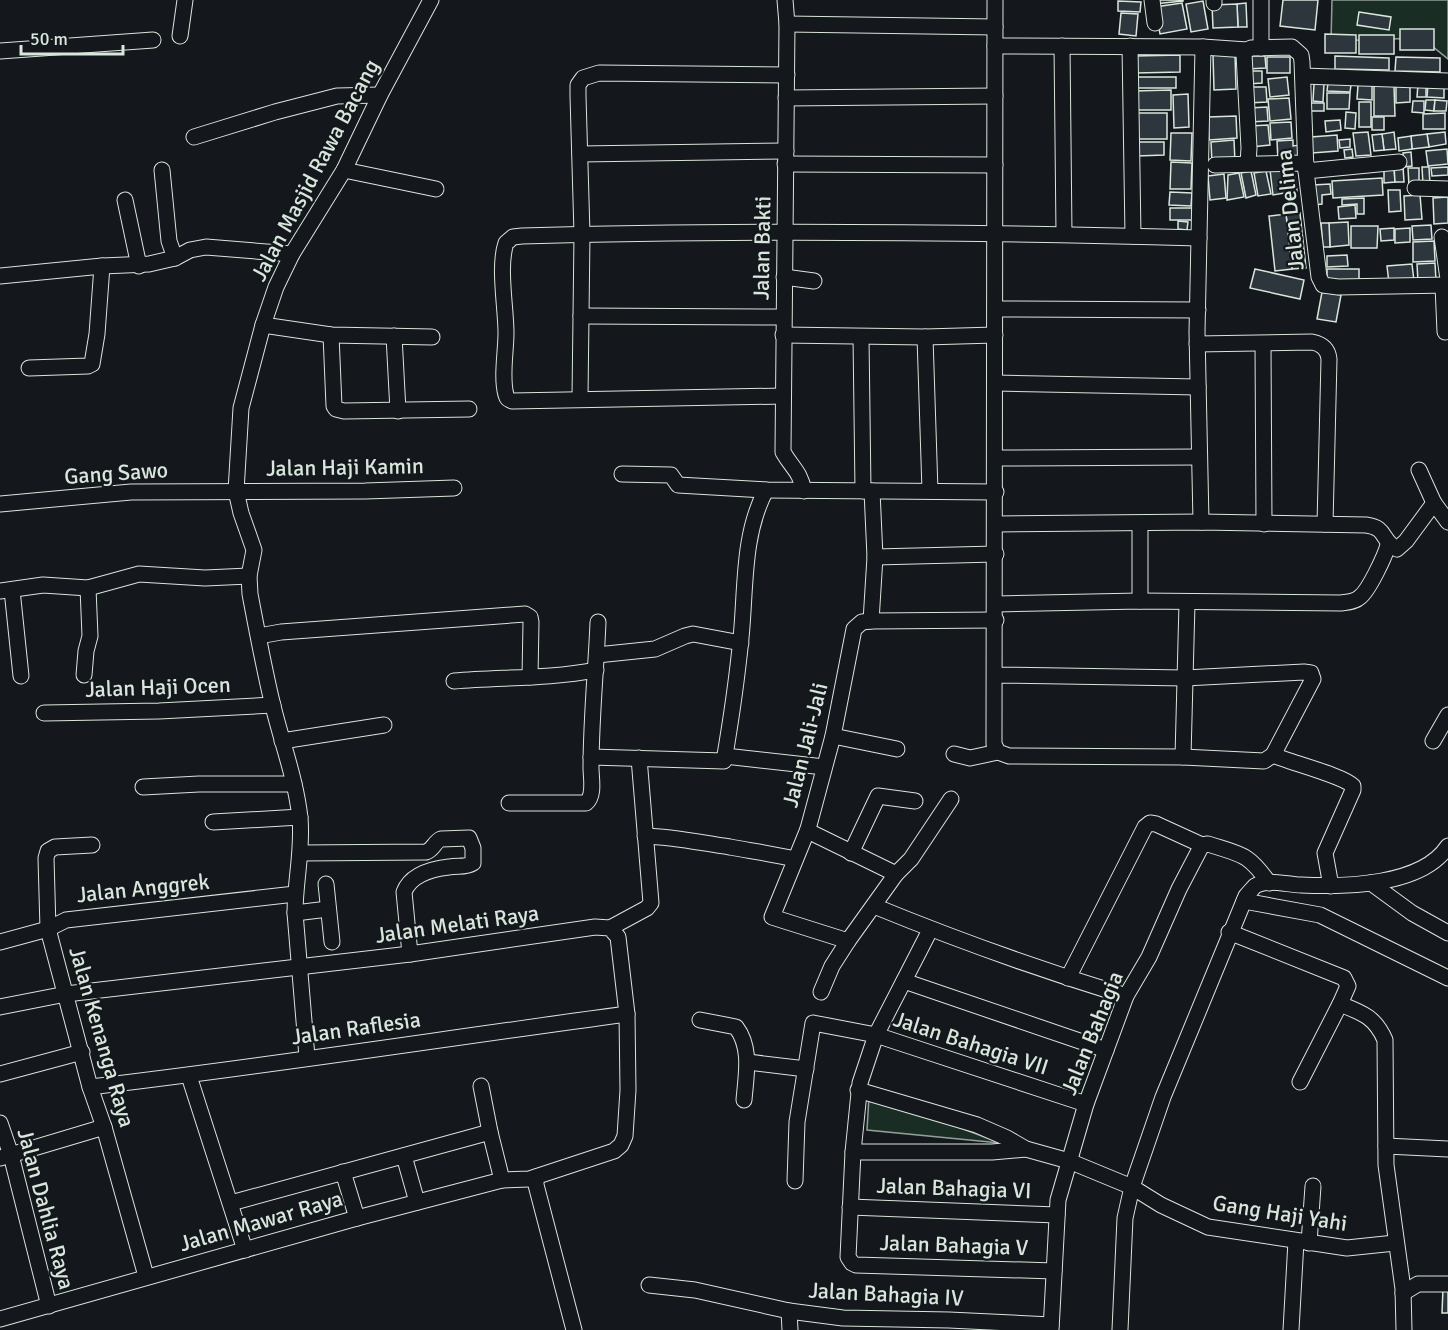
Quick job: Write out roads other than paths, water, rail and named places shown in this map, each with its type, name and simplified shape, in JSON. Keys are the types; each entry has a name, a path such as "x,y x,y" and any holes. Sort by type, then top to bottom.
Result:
{"street":[{"path":"180,36 185,0"},
{"name":"Jalan Masjid Rawa Bacang","path":"308,1058 295,913 295,894 301,853 300,817 294,784 273,705 250,594 249,576 254,549 236,491 241,408 263,325 276,287 292,254 344,170 380,95 431,0"},
{"name":"Jalan Bakti","path":"785,0 787,24 783,452 799,473 804,491"},
{"path":"995,0 996,620 994,744 998,752"},
{"path":"1152,0 1155,23"},
{"path":"1248,163 1244,58 1254,49 1261,0"},
{"path":"787,24 995,27"},
{"path":"0,51 153,40"},
{"path":"995,46 1203,46 1254,49"},
{"path":"1062,46 1064,234"},
{"path":"1130,46 1133,236"},
{"path":"1201,522 1197,344 1203,46"},
{"name":"Jalan Delima","path":"1254,49 1293,47 1301,56 1306,167 1319,277 1323,285 1338,287 1446,283"},
{"path":"580,398 582,234 578,96 579,85 583,78 599,73 786,75"},
{"path":"1303,76 1448,81"},
{"path":"194,136 337,96 380,95"},
{"path":"786,98 995,96"},
{"path":"580,154 995,165"},
{"path":"1215,165 1248,163 1306,167 1399,162"},
{"path":"344,170 436,189"},
{"path":"162,171 168,241 175,258"},
{"path":"1416,188 1448,189"},
{"path":"125,200 139,266"},
{"path":"783,396 512,400 506,395 504,249 506,243 513,237 582,234 784,231 995,232 1198,238"},
{"path":"1442,237 1446,283 1445,332"},
{"path":"0,276 102,266 139,266 175,258 190,250 206,247 292,254"},
{"path":"28,368 92,364 97,334 102,266"},
{"path":"784,278 813,280"},
{"path":"995,309 1198,310"},
{"path":"581,316 783,317"},
{"path":"263,325 332,335 432,337"},
{"path":"332,335 334,406 336,409 344,411 469,409"},
{"path":"783,335 925,337 995,335"},
{"path":"394,336 398,411"},
{"path":"861,337 868,491 874,557 871,621 996,620"},
{"path":"925,337 930,491"},
{"path":"1197,344 1312,342 1323,346 1328,353 1324,524"},
{"path":"1263,344 1264,524"},
{"path":"995,383 1198,387"},
{"path":"996,458 1199,458"},
{"path":"1419,470 1434,503 1448,522"},
{"path":"622,474 671,475 678,485 766,490 996,492"},
{"name":"Jalan Haji Kamin","path":"236,491 454,488"},
{"path":"591,757 724,761 741,643 746,559 753,523 766,490"},
{"name":"Gang Sawo","path":"0,504 131,492 236,491"},
{"path":"996,524 1201,522 1376,526 1383,532 1389,545 1397,549 1434,503"},
{"path":"1140,524 1140,601"},
{"path":"996,604 1140,601 1341,603 1361,597 1386,555 1389,545"},
{"path":"874,557 996,554"},
{"path":"21,675 6,590 43,585 88,588 139,574 205,578 249,576"},
{"path":"84,675 90,636 88,588"},
{"path":"1183,757 1187,603"},
{"path":"259,636 280,632 525,614 530,617 531,622 530,677"},
{"name":"Jalan Jali-Jali","path":"871,621 862,622 854,629 833,736 808,829 896,874"},
{"path":"509,803 586,803 590,800 598,622"},
{"path":"454,681 530,677 655,649 693,634 741,643"},
{"path":"954,754 970,758 998,752 1009,756 1268,760 1273,755 1313,679 1311,673 1185,678 995,675"},
{"name":"Jalan Haji Ocen","path":"44,713 159,711 273,705"},
{"path":"1434,741 1448,715"},
{"path":"282,741 384,725"},
{"path":"833,736 897,749"},
{"path":"1273,755 1344,779 1353,786 1325,853 1331,886"},
{"path":"725,756 824,767"},
{"path":"574,1330 536,1185 536,1177 606,1155 621,1145 625,1136 628,1090 627,1014 618,937 610,928 647,908 651,903 639,758"},
{"path":"143,787 199,784 294,784"},
{"path":"851,853 878,796 915,801"},
{"path":"821,992 832,966 848,941 896,874 911,859 951,799"},
{"path":"213,822 300,817"},
{"path":"1068,978 1145,827 1150,824 1156,824 1202,844 1245,856 1255,864 1269,883"},
{"path":"808,829 772,916 848,941"},
{"path":"645,836 698,841 795,859"},
{"path":"301,853 426,852 433,849 438,840 450,837 469,838 473,848 472,864 426,872 407,884 404,892 410,954"},
{"name":"Jalan Bahagia","path":"1051,1327 1058,1200 1086,1104 1126,996 1149,957 1202,844"},
{"name":"Jalan Kenanga Raya","path":"92,846 55,847 48,851 46,858 48,928 90,1087 104,1127 146,1276"},
{"path":"1120,1330 1125,1218 1132,1187 1163,1097 1229,932 1244,901 1256,886 1269,883 1331,886 1371,883 1398,877 1425,867 1436,860 1448,846"},
{"path":"1371,883 1412,913 1448,933"},
{"path":"326,885 332,942"},
{"name":"Jalan Anggrek","path":"0,942 48,928 66,920 295,894"},
{"path":"1244,901 1320,915 1448,978"},
{"path":"874,906 962,941 1126,996"},
{"path":"295,913 328,909"},
{"name":"Jalan Melati Raya","path":"0,1007 66,994 410,954 595,927 610,928"},
{"path":"1229,932 1344,978 1348,986 1300,1082"},
{"path":"850,1206 858,1090 876,1035 927,936"},
{"path":"904,981 1106,1050"},
{"path":"1340,1004 1372,1020 1386,1040 1386,1165 1403,1293 1404,1330"},
{"name":"Jalan Raflesia","path":"90,1087 189,1076 627,1014"},
{"path":"700,1020 736,1027 743,1036 748,1062 744,1100"},
{"name":"Jalan Bahagia VII","path":"806,1069 813,1023 876,1035 1086,1104"},
{"path":"0,1074 82,1052"},
{"path":"748,1062 806,1069 797,1122 795,1181"},
{"path":"189,1076 245,1250"},
{"path":"481,1086 502,1180"},
{"path":"858,1090 977,1125 1026,1149"},
{"name":"Jalan Dahlia Raya","path":"0,1123 5,1157 49,1306"},
{"path":"5,1157 104,1127"},
{"path":"231,1203 490,1132"},
{"path":"1386,1146 1448,1149"},
{"path":"852,1152 992,1152 1026,1149"},
{"name":"Gang Haji Yahi","path":"1026,1149 1069,1161 1132,1187 1161,1205 1208,1227 1347,1248 1395,1243"},
{"path":"404,1156 417,1202"},
{"path":"343,1172 357,1218"},
{"name":"Jalan Mawar Raya","path":"0,1319 146,1276 417,1202 502,1180 536,1177"},
{"path":"1291,1330 1313,1186"},
{"name":"Jalan Bahagia VI","path":"850,1206 1057,1215"},
{"name":"Jalan Bahagia V","path":"850,1206 848,1257 852,1263 1054,1271"},
{"path":"1403,1293 1418,1284 1448,1284"},
{"name":"Jalan Bahagia IV","path":"649,1285 695,1290 789,1311 843,1318 949,1320 1051,1327"},
{"path":"789,1311 790,1330"}]}
